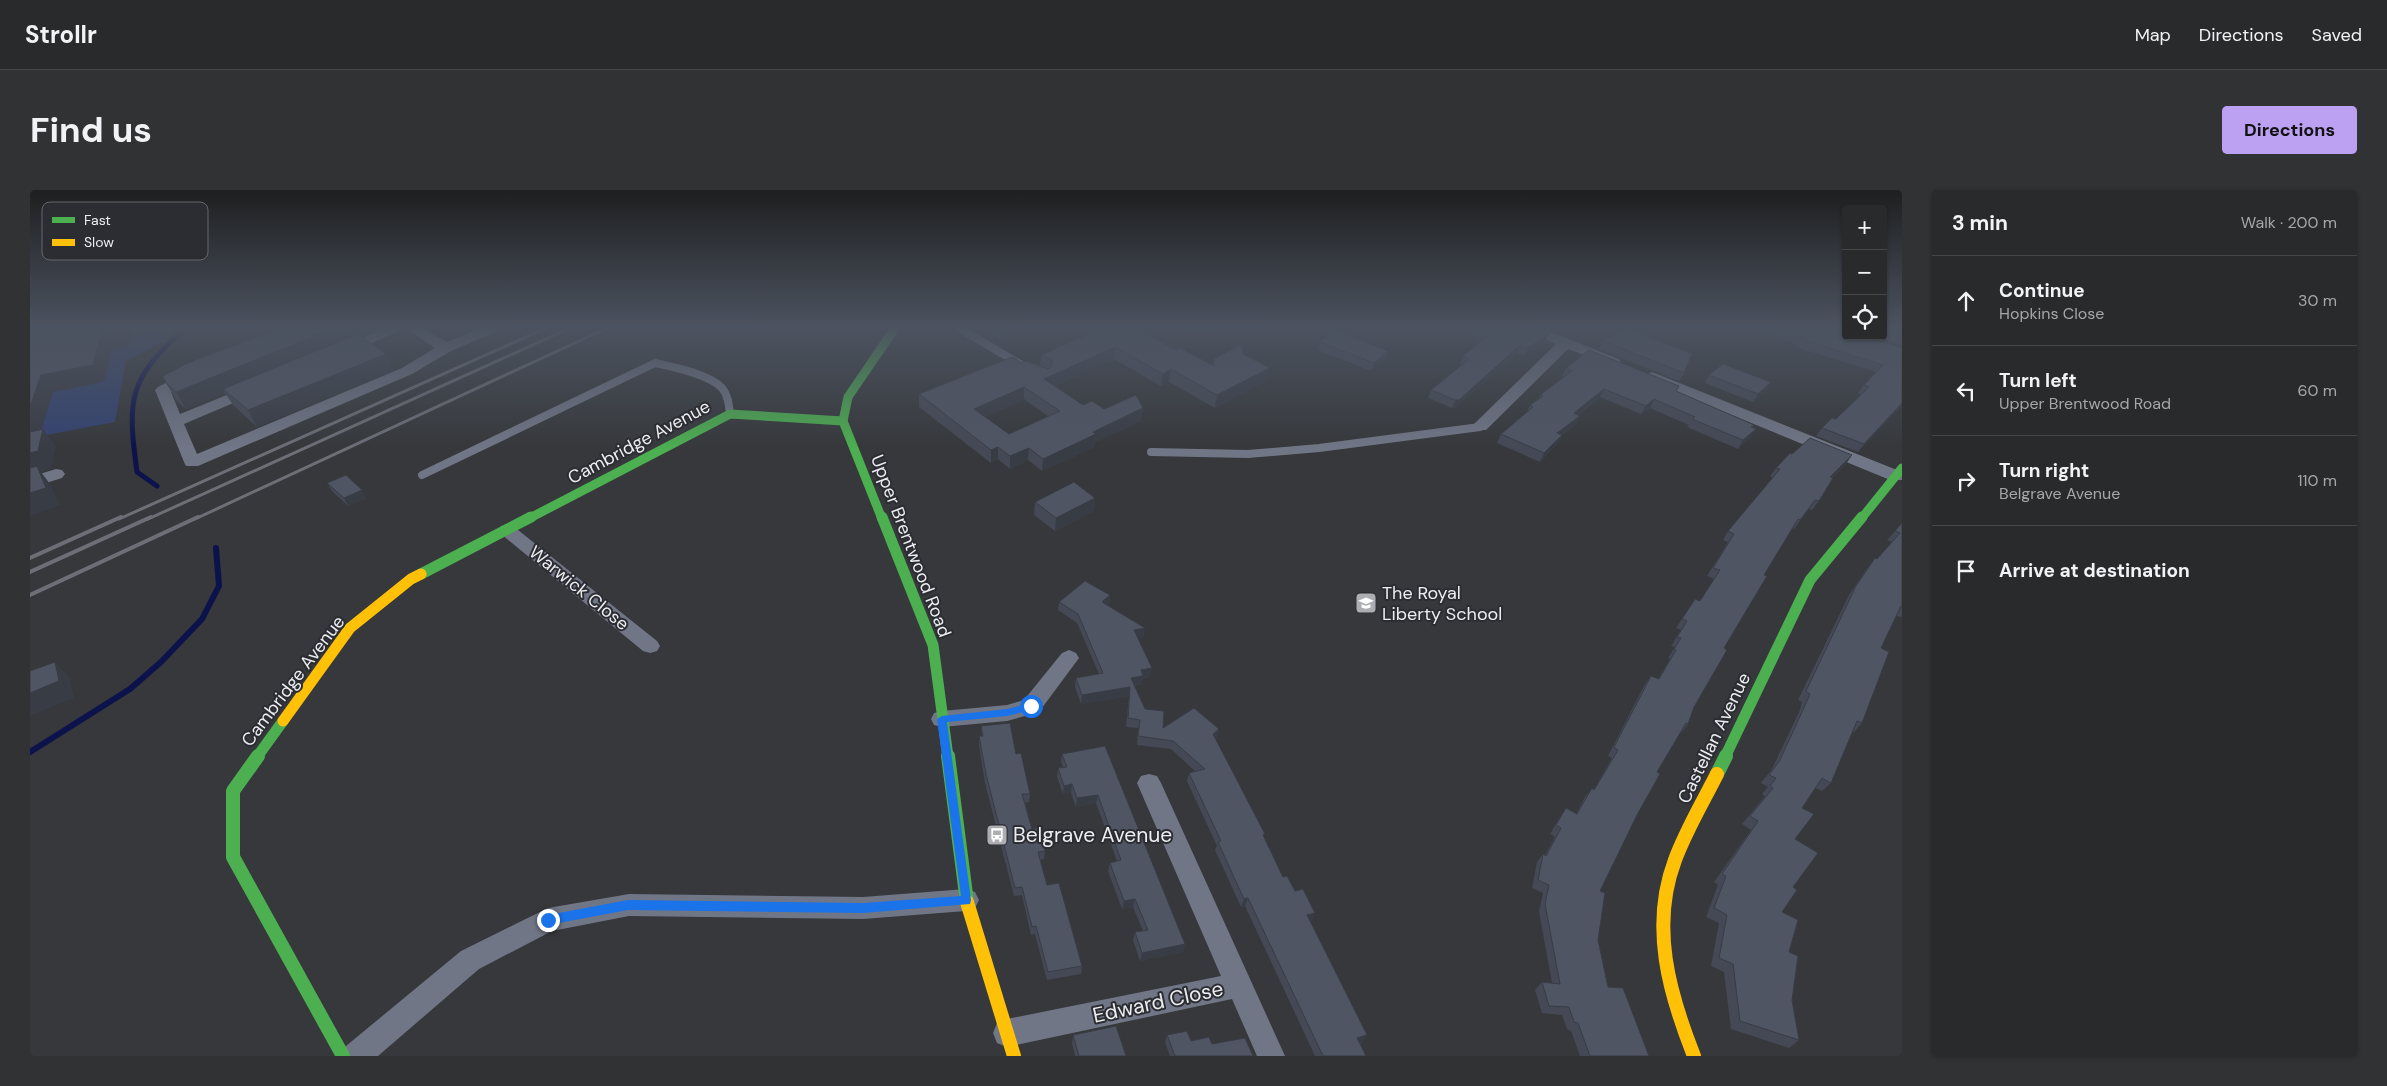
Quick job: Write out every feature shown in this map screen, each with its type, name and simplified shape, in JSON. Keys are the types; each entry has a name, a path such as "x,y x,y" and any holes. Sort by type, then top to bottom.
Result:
{"street":[{"path":"204,369 163,390 192,462 411,368"},
{"path":"843,421 848,397 867,368"},
{"path":"1480,427 1539,368"},
{"path":"1629,368 1899,472"},
{"path":"175,422 264,384"},
{"name":"Cambridge Avenue","path":"343,1056 233,857 233,790 350,628 411,580 730,414 843,421"},
{"name":"Upper Brentwood Road","path":"843,421 933,646 966,900 1010,1044"},
{"name":"Castellan Avenue","path":"1694,1056 1672,992 1662,940 1663,907 1675,861 1810,580 1899,472"},
{"path":"30,483 56,474"},
{"name":"Warwick Close","path":"507,530 650,646"},
{"path":"942,719 1007,713 1031,706 1069,658"},
{"name":"Edward Close","path":"1010,1044 1239,985 1149,783"},
{"path":"356,1056 470,960 548,920 628,905 863,908 966,900"},
{"path":"1239,985 1271,1056"}],"lane":[{"path":"422,475 644,368"},
{"path":"680,368 720,386 728,400 730,414"},
{"path":"1151,452 1248,454 1319,448 1480,427"}],"shaded area":[{"path":"30,368 125,368 115,422 30,438"}],"building":[{"path":"30,368 75,368 41,375 30,407"},
{"path":"178,368 234,368 176,392 166,383 163,376"},
{"path":"274,368 350,368 248,410 223,389"},
{"path":"983,368 1067,368 1044,379 1083,405 1092,401 1104,409 1136,395 1143,408 1093,432 1096,434 1043,459 1029,448 1010,456 998,447 991,450 919,394","holes":["1024,387 1060,411 1009,434 974,409"]},
{"path":"1153,368 1269,368 1217,395 1171,369 1163,374"},
{"path":"1457,368 1494,368 1459,400 1431,390"},
{"path":"1567,368 1635,368 1679,386 1676,391 1754,425 1751,427 1756,429 1743,440 1692,419 1695,417 1654,399 1646,406 1604,389 1574,413 1580,416 1557,433 1562,435 1544,453 1501,434 1533,407 1530,405 1543,396 1540,395 1572,371"},
{"path":"1672,368 1686,368 1684,373"},
{"path":"1717,368 1735,368 1771,382 1758,394 1709,375"},
{"path":"1880,368 1902,368 1902,403 1864,444 1822,428 1832,418 1836,419 1869,387 1864,385"},
{"path":"43,429 38,451 30,453 30,432"},
{"path":"1810,438 1852,455 1830,477 1833,478 1819,501 1815,500 1800,520 1798,519 1764,575 1767,576 1724,648 1727,650 1694,707 1688,724 1686,723 1657,772 1660,774 1638,813 1600,891 1605,893 1598,940 1608,987 1623,988 1649,1056 1590,1056 1578,1023 1574,1022 1569,1007 1549,1006 1542,982 1560,984 1545,904 1549,885 1538,880 1543,854 1546,856 1561,828 1556,825 1566,808 1577,814 1592,788 1594,790 1618,750 1614,747 1651,676 1659,679 1676,650 1674,649 1681,638 1677,637 1687,621 1682,619 1695,599 1700,601 1720,570 1713,568 1734,534 1728,531 1780,469 1776,468 1790,453 1792,454"},
{"path":"37,466 46,488 30,493 30,468"},
{"path":"346,475 362,490 344,498 327,483"},
{"path":"1074,482 1095,498 1056,518 1035,502"},
{"path":"1902,523 1902,606 1881,648 1889,652 1862,723 1857,721 1831,783 1822,778 1802,808 1814,814 1795,839 1818,853 1793,887 1797,890 1782,912 1798,920 1789,952 1798,956 1792,1000 1799,1040 1740,1021 1733,964 1719,958 1727,915 1714,908 1726,876 1722,874 1758,821 1750,816 1773,788 1770,786 1776,778 1769,775 1780,760 1810,694 1806,691 1856,586 1875,558 1877,559 1900,533 1895,531"},
{"path":"1085,581 1110,595 1102,602 1145,628 1134,630 1152,668 1141,670 1143,676 1131,678 1145,709 1164,711 1163,728 1194,708 1219,729 1213,734 1265,834 1263,835 1283,877 1287,876 1295,891 1303,889 1315,913 1307,915 1367,1035 1357,1038 1366,1056 1323,1056 1248,898 1244,899 1218,842 1221,841 1189,773 1205,769 1173,741 1138,736 1140,720 1128,718 1130,687 1082,695 1076,678 1103,673 1078,614 1059,602"},
{"path":"55,662 59,681 30,693 30,671"},
{"path":"1010,723 1016,754 1021,753 1030,794 1022,794 1032,829 1038,828 1045,851 1038,852 1047,885 1059,883 1082,966 1048,972 1036,926 1032,927 1022,887 1015,888 986,774 979,736 983,736 981,726"},
{"path":"1105,746 1185,944 1142,953 1135,932 1148,930 1135,899 1124,901 1110,863 1121,860 1098,795 1077,798 1072,784 1064,786 1058,768 1067,767 1062,754"},
{"path":"1116,1026 1126,1056 1079,1056 1073,1035"},
{"path":"1187,1031 1191,1041 1209,1037 1212,1044 1245,1038 1253,1056 1175,1056 1167,1035"}],"waterway":[{"path":"148,368 136,392 132,426 137,472 157,486"},
{"path":"30,752 130,689 161,662 202,619 219,586 216,548"}],"railway":[{"path":"119,519 456,368"},
{"path":"148,519 481,368"},
{"path":"195,519 520,368"},
{"path":"30,558 121,517"},
{"path":"30,572 151,517"},
{"path":"30,595 198,517"}],"traffic: fast":[{"path":"867,368 848,397 843,421 933,645 967,902"},
{"path":"421,574 730,414 843,421"},
{"path":"1717,774 1810,580 1902,468"},
{"path":"283,721 233,791 233,857 343,1056"}],"traffic: slow":[{"path":"283,721 350,628 411,579 421,574"},
{"path":"1694,1056 1676,1008 1670,984 1665,960 1663,910 1667,885 1675,860 1717,774"},
{"path":"967,902 1014,1056"}],"place":[{"name":"The Royal Liberty School","path":"1366,603"},
{"name":"Belgrave Avenue","path":"997,835"}],"route":[{"path":"548,920 628,905 863,908 966,900 942,719 1007,713 1031,706"}]}
